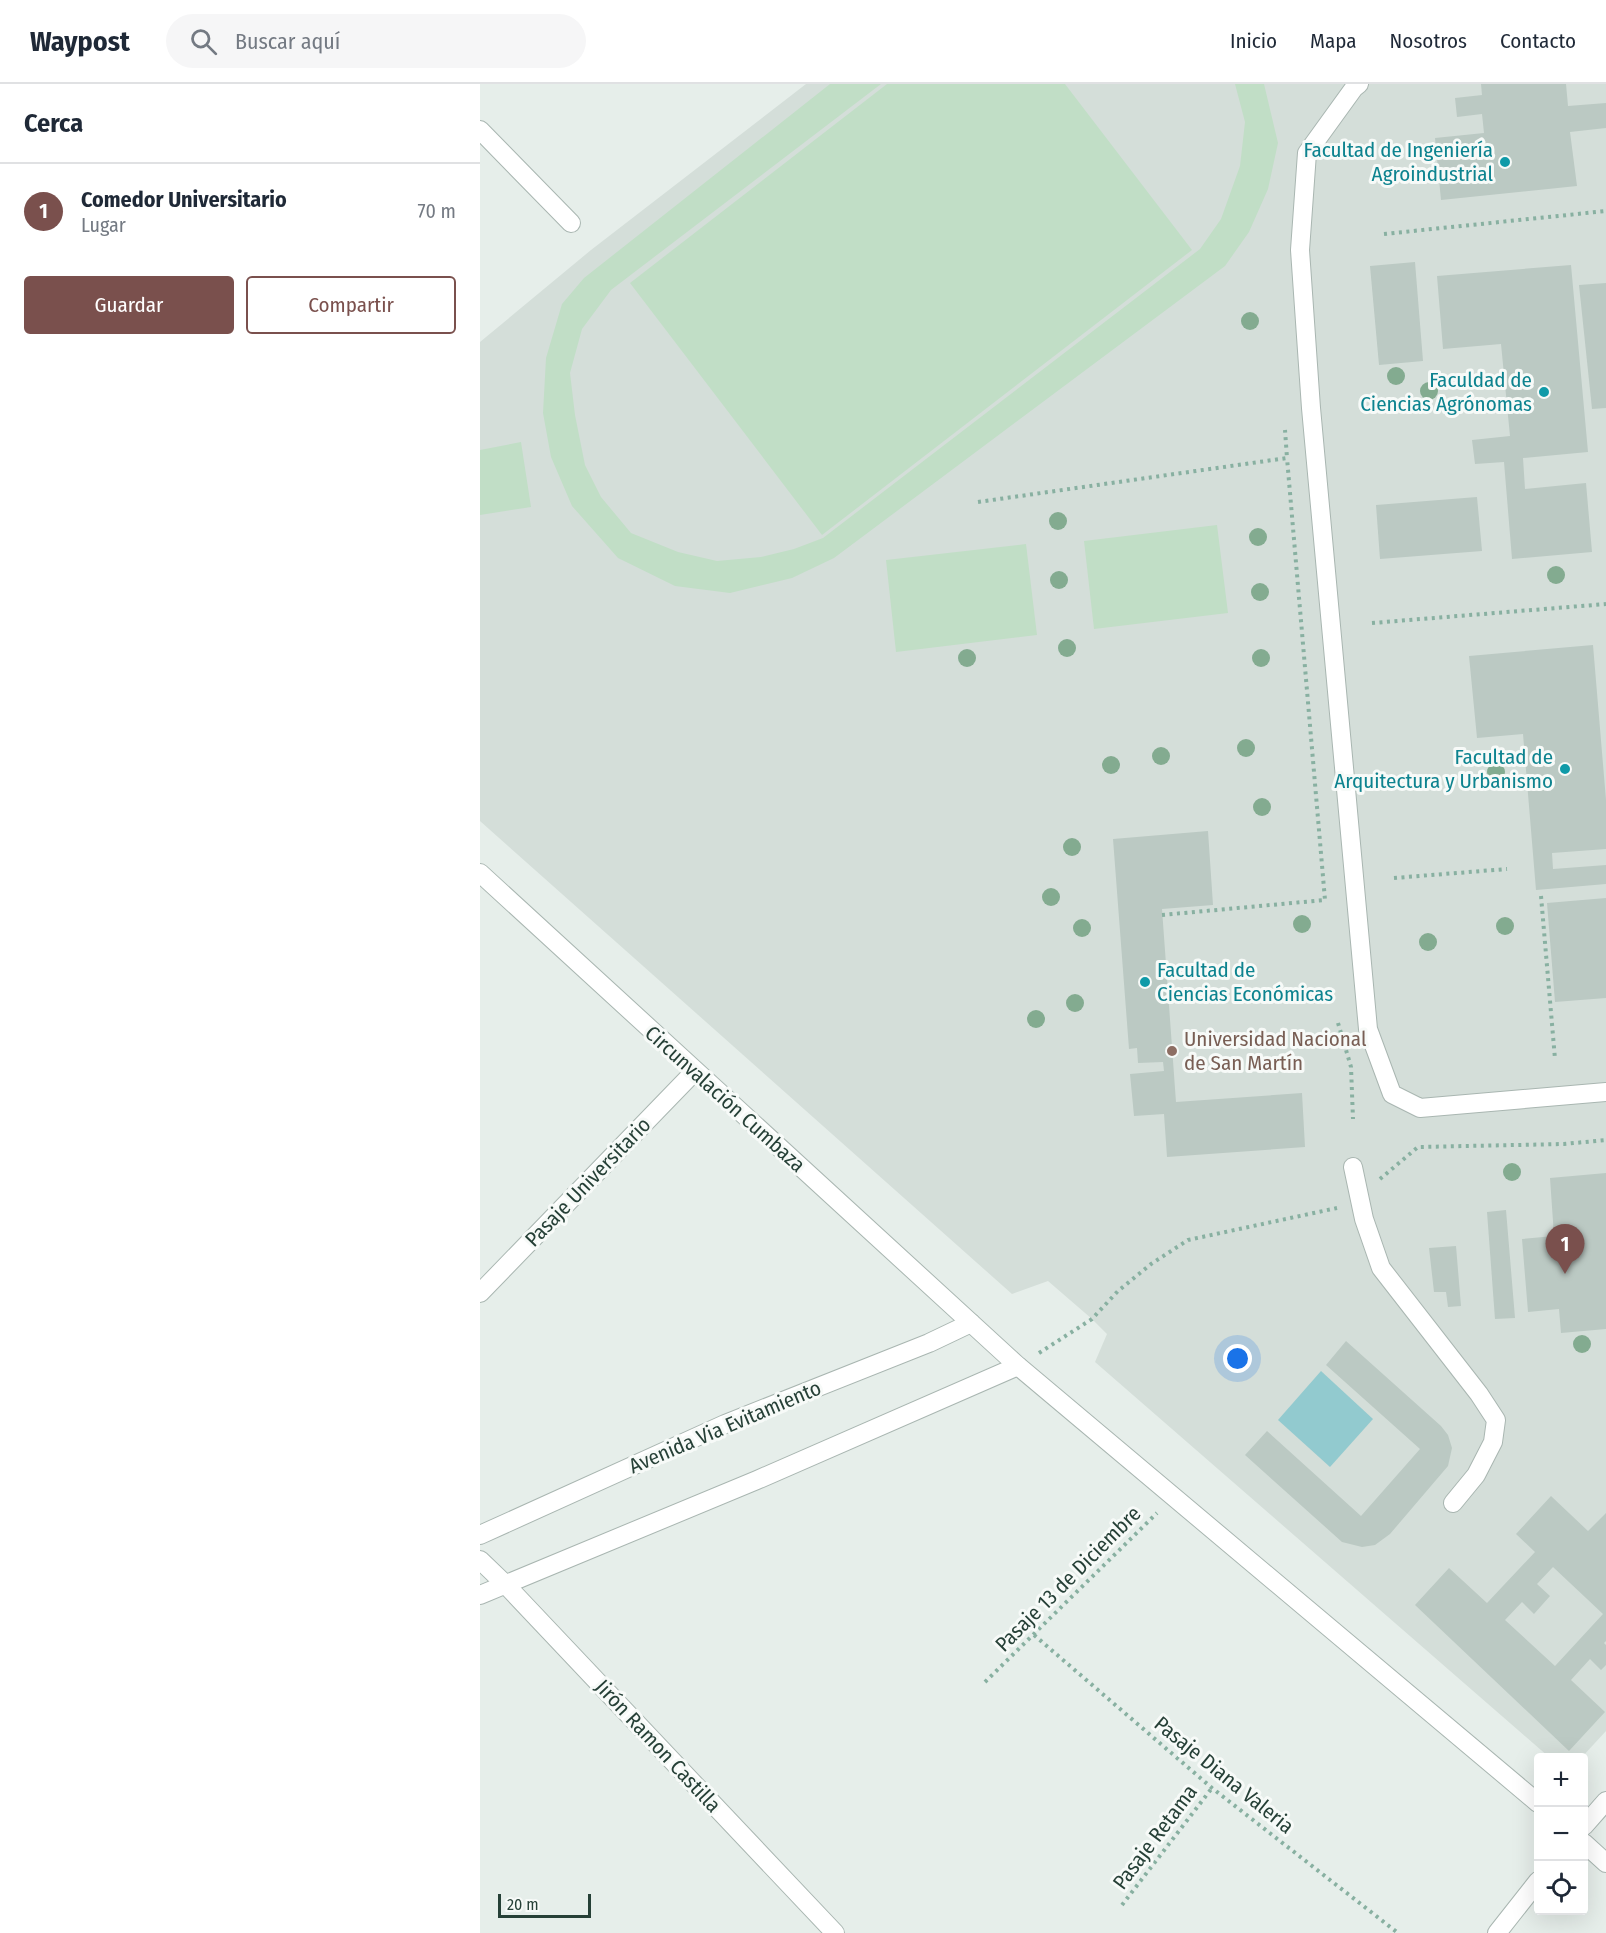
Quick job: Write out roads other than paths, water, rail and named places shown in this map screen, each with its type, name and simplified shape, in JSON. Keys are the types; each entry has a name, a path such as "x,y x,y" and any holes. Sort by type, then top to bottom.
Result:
{"street":[{"path":"1359,84 1308,153 1300,250 1311,408 1368,1029 1392,1094 1420,1108 1606,1092"},
{"path":"480,130 571,223"},
{"name":"Circunvalación Cumbaza","path":"480,873 1018,1366 1534,1799"},
{"name":"Pasaje Universitario","path":"480,1293 695,1071"},
{"path":"1353,1167 1364,1219 1380,1268 1479,1394 1496,1420 1493,1442 1476,1475 1453,1503"},
{"name":"Avenida Via Evitamiento","path":"480,1535 725,1424 929,1343 972,1323"},
{"path":"480,1595 757,1480 1018,1366"},
{"name":"Jirón Ramon Castilla","path":"480,1560 835,1933"},
{"path":"1588,1821 1606,1801"},
{"path":"1588,1847 1606,1863"},
{"path":"1497,1933 1534,1887"}],"water":[{"path":"1321,1371 1373,1419 1330,1467 1278,1420"}],"place":[{"name":"Facultad de Ingeniería Agroindustrial","path":"1505,162"},
{"name":"Faculdad de Ciencias Agrónomas","path":"1544,392"},
{"name":"Facultad de Arquitectura y Urbanismo","path":"1565,769"},
{"name":"Facultad de Ciencias Económicas","path":"1145,982"},
{"name":"Universidad Nacional de San Martín","path":"1172,1051"},
{"name":"Comedor Universitario","path":"1565,1274"}]}
